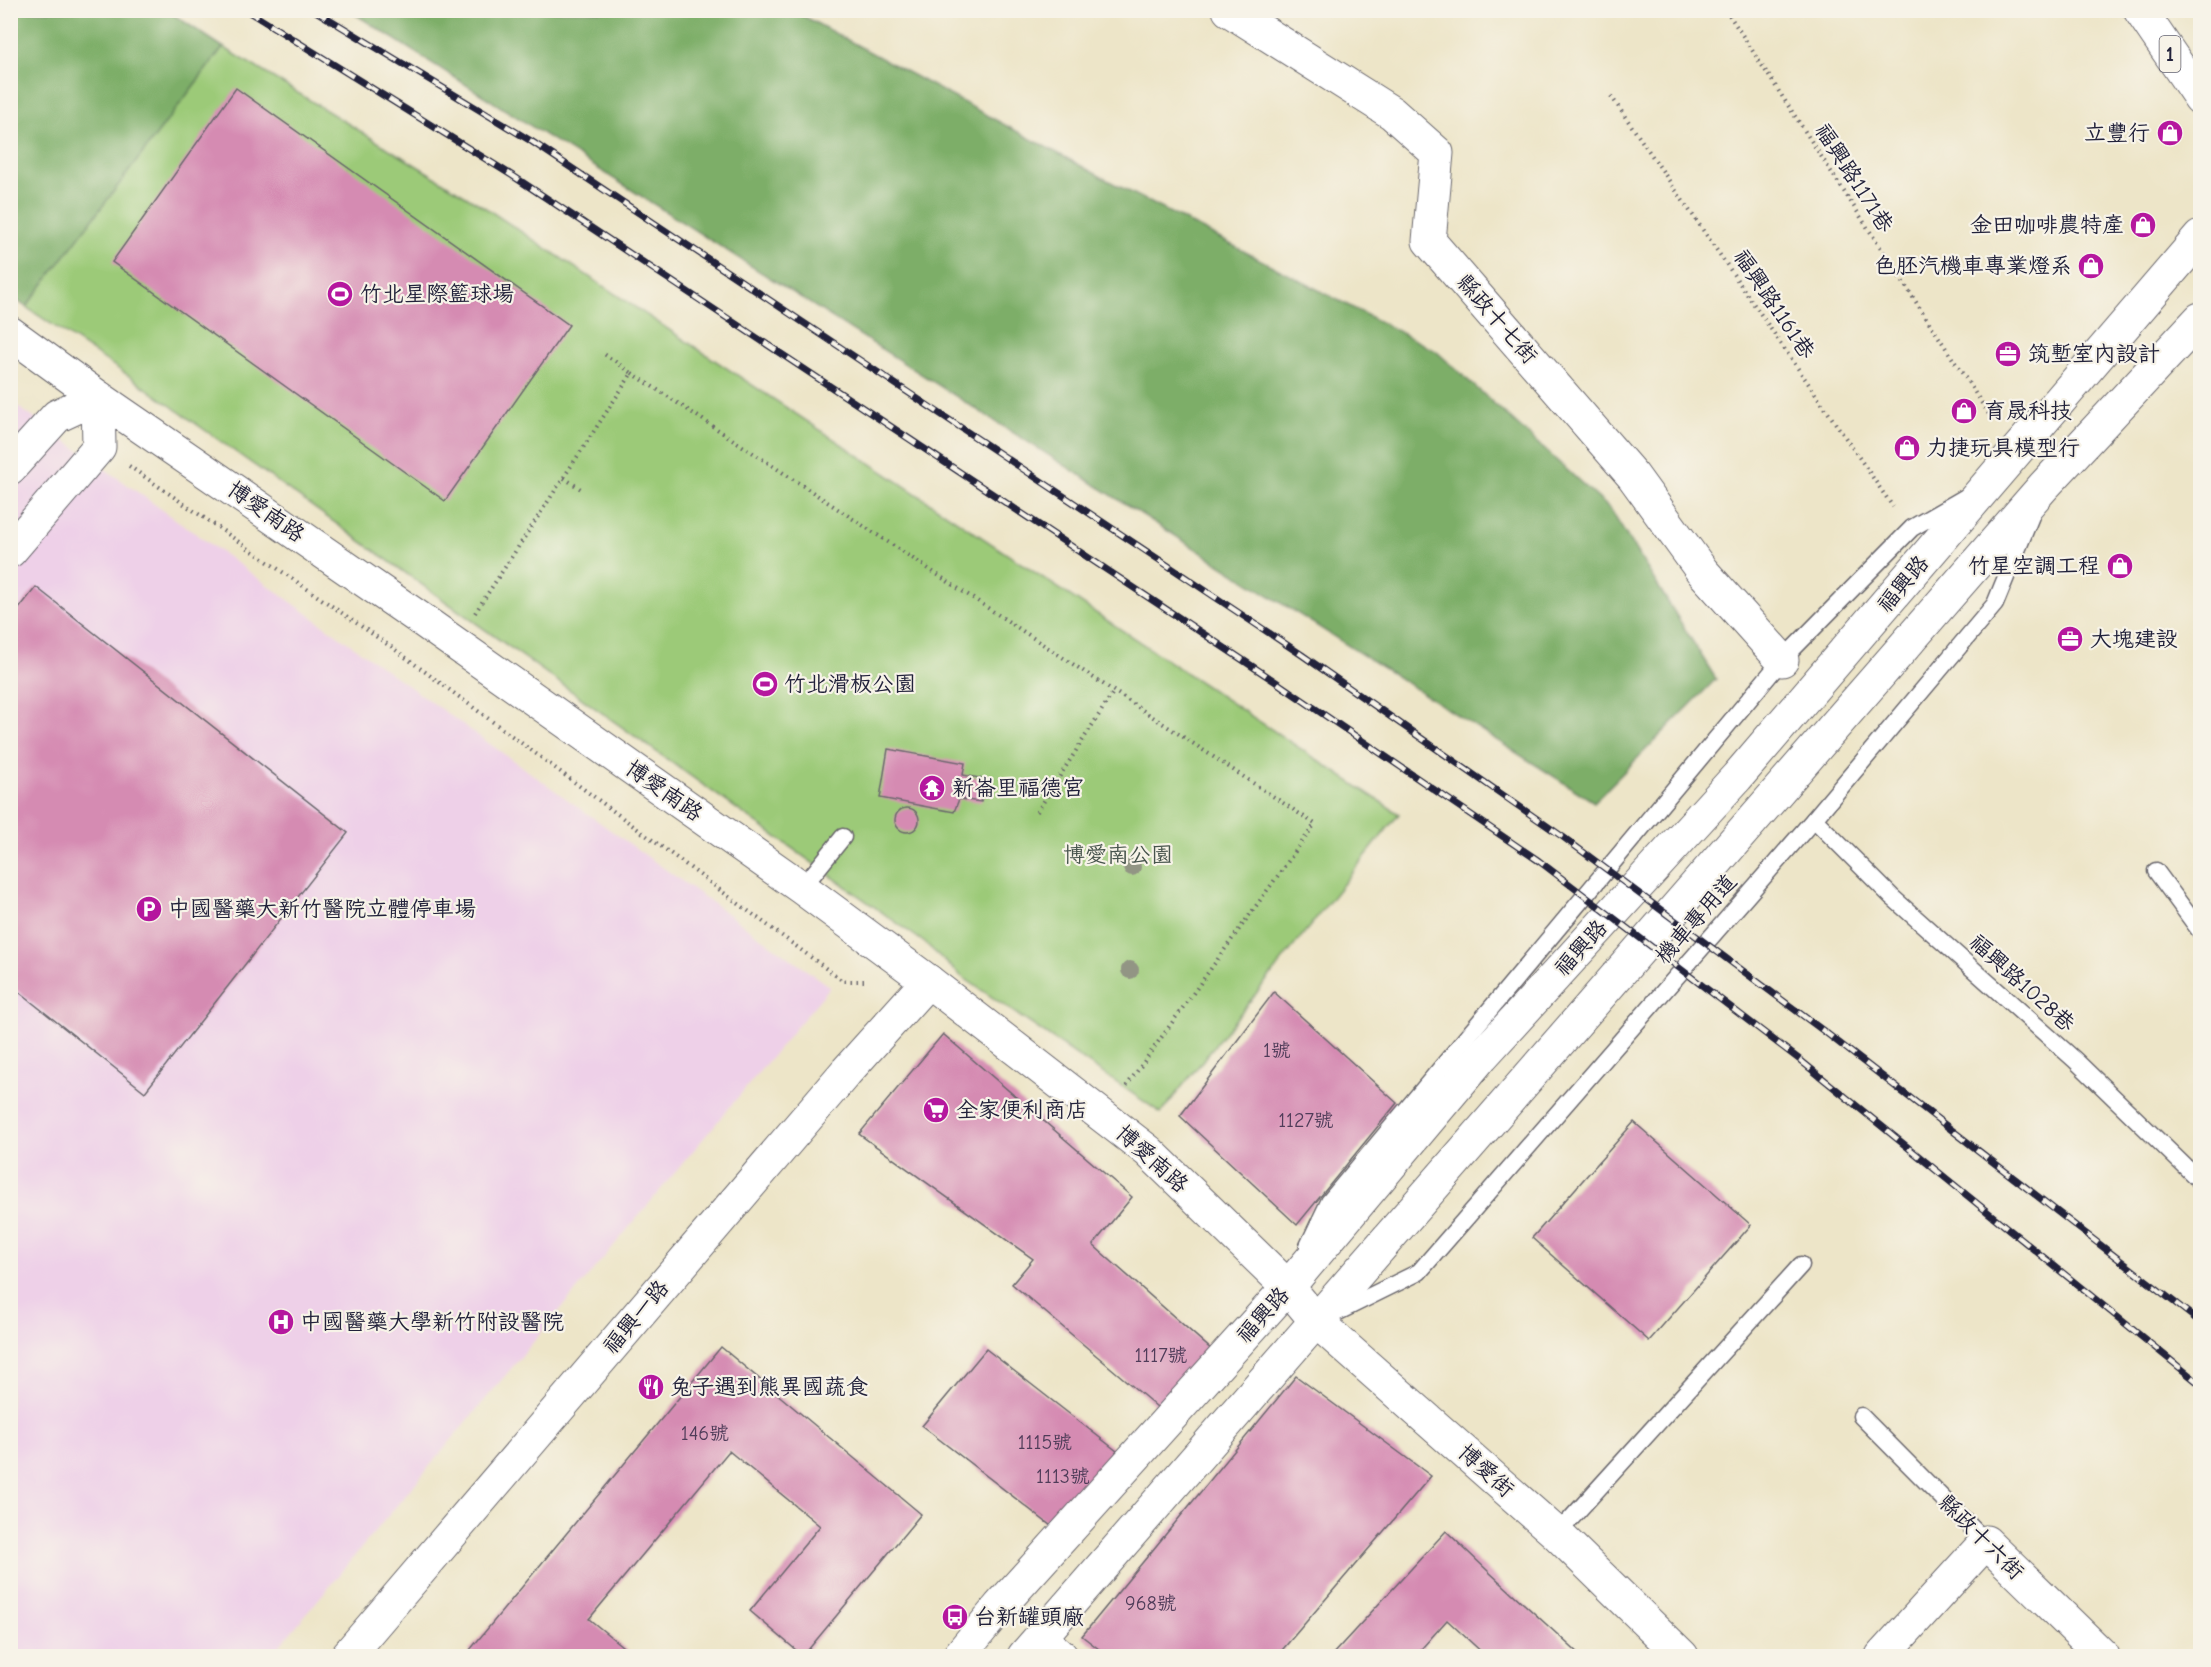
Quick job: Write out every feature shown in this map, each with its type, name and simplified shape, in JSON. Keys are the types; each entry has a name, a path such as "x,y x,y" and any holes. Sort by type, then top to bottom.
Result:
{"street":[{"name":"縣政十七街","path":"1229,10 1392,113 1437,153 1429,240 1634,476 1702,571 1782,660"},
{"name":"1","path":"2140,10 2200,98"},
{"name":"福興路","path":"959,1656 1000,1606 1288,1287 1482,1056 1737,777 2200,237"},
{"name":"福興路","path":"1042,1650 1317,1322 2043,487 2200,319"},
{"name":"博愛南路","path":"10,333 98,397 422,620 802,888 928,981 1148,1152 1288,1287"},
{"path":"10,468 57,416 98,397 99,447 10,551"},
{"name":"福興一路","path":"347,1656 846,1072 928,981"},
{"name":"博愛街","path":"1288,1287 1317,1322 1557,1534 1682,1656"},
{"path":"1882,1656 1986,1542"},
{"name":"縣政十六街","path":"1986,1542 2103,1656"}],"lane":[{"path":"1288,1287 1329,1202 1782,660 1911,528 1988,484"},
{"name":"機車專用道","path":"1317,1322 1419,1272 1814,819 1995,604 2043,487"},
{"name":"福興路1028巷","path":"1814,819 1892,897 2075,1060 2200,1182"},
{"path":"802,888 843,837"},
{"path":"2156,871 2200,931"},
{"path":"1557,1534 1802,1265"},
{"name":"縣政十六街","path":"1861,1416 1986,1542"}],"path":[{"name":"福興路1171巷","path":"1726,10 2015,453"},
{"name":"福興路1161巷","path":"1611,96 1901,518 1911,528"},
{"path":"604,354 1314,824 1124,1090"},
{"path":"476,613 632,373"},
{"path":"99,447 397,651 843,981 928,981"},
{"path":"564,478 584,491"},
{"path":"1037,812 1114,692"}],"shaded area":[{"name":"中國醫藥大學新竹附設醫院","path":"10,401 830,987 271,1656 11,1656"}],"green space":[{"path":"10,11 168,11 223,47 26,307 11,296"},
{"path":"350,11 794,11 1109,181 1436,351 1610,509 1716,679 1594,802"},
{"name":"博愛南公園","path":"223,47 484,207 1399,814 1161,1113 961,976 925,943 129,376 26,307"}],"building":[{"name":"竹北星際籃球場","path":"236,88 569,325 445,501 112,262"},
{"name":"中國醫藥大新竹醫院立體停車場","path":"36,587 348,833 145,1092 10,985 10,620"},
{"name":"新崙里福德宮","path":"888,749 965,763 963,775 985,779 981,802 959,799 954,812 880,798"},
{"path":"907,808 915,812 919,820 915,828 907,832 899,828 895,820 899,812"},
{"path":"1274,992 1397,1103 1297,1225 1180,1116"},
{"path":"943,1034 1132,1197 1093,1245 1214,1352 1170,1418 1012,1284 1033,1259 859,1134"},
{"path":"1634,1122 1751,1225 1649,1341 1532,1238"},
{"path":"721,1347 921,1514 803,1656 750,1611 820,1526 729,1451 589,1619 634,1656 476,1656 469,1651"},
{"path":"986,1349 1131,1462 1064,1536 922,1426"},
{"path":"1296,1376 1431,1476 1277,1656 1108,1656 1082,1636"},
{"path":"1446,1531 1581,1656 1486,1656 1447,1620 1415,1656 1331,1656"}],"railway":[{"path":"246,10 513,176 1276,682 1539,861 1800,1060 2200,1384"},
{"path":"314,10 531,141 1302,655 1563,837 1825,1032 2200,1322"}],"place":[{"name":"立豐行","path":"2170,133"},
{"name":"金田咖啡農特產","path":"2143,225"},
{"name":"色胚汽機車專業燈系","path":"2091,266"},
{"name":"竹北星際籃球場","path":"340,294"},
{"name":"筑塹室內設計","path":"2008,354"},
{"name":"育晟科技","path":"1964,411"},
{"name":"力捷玩具模型行","path":"1907,448"},
{"name":"竹星空調工程","path":"2120,566"},
{"name":"大塊建設","path":"2070,639"},
{"name":"竹北滑板公園","path":"765,684"},
{"name":"新崙里福德宮","path":"932,788"},
{"name":"中國醫藥大新竹醫院立體停車場","path":"149,909"},
{"name":"全家便利商店","path":"936,1110"},
{"name":"中國醫藥大學新竹附設醫院","path":"281,1322"},
{"name":"兔子遇到熊異國蔬食","path":"651,1387"},
{"name":"台新罐頭廠","path":"955,1617"}]}
